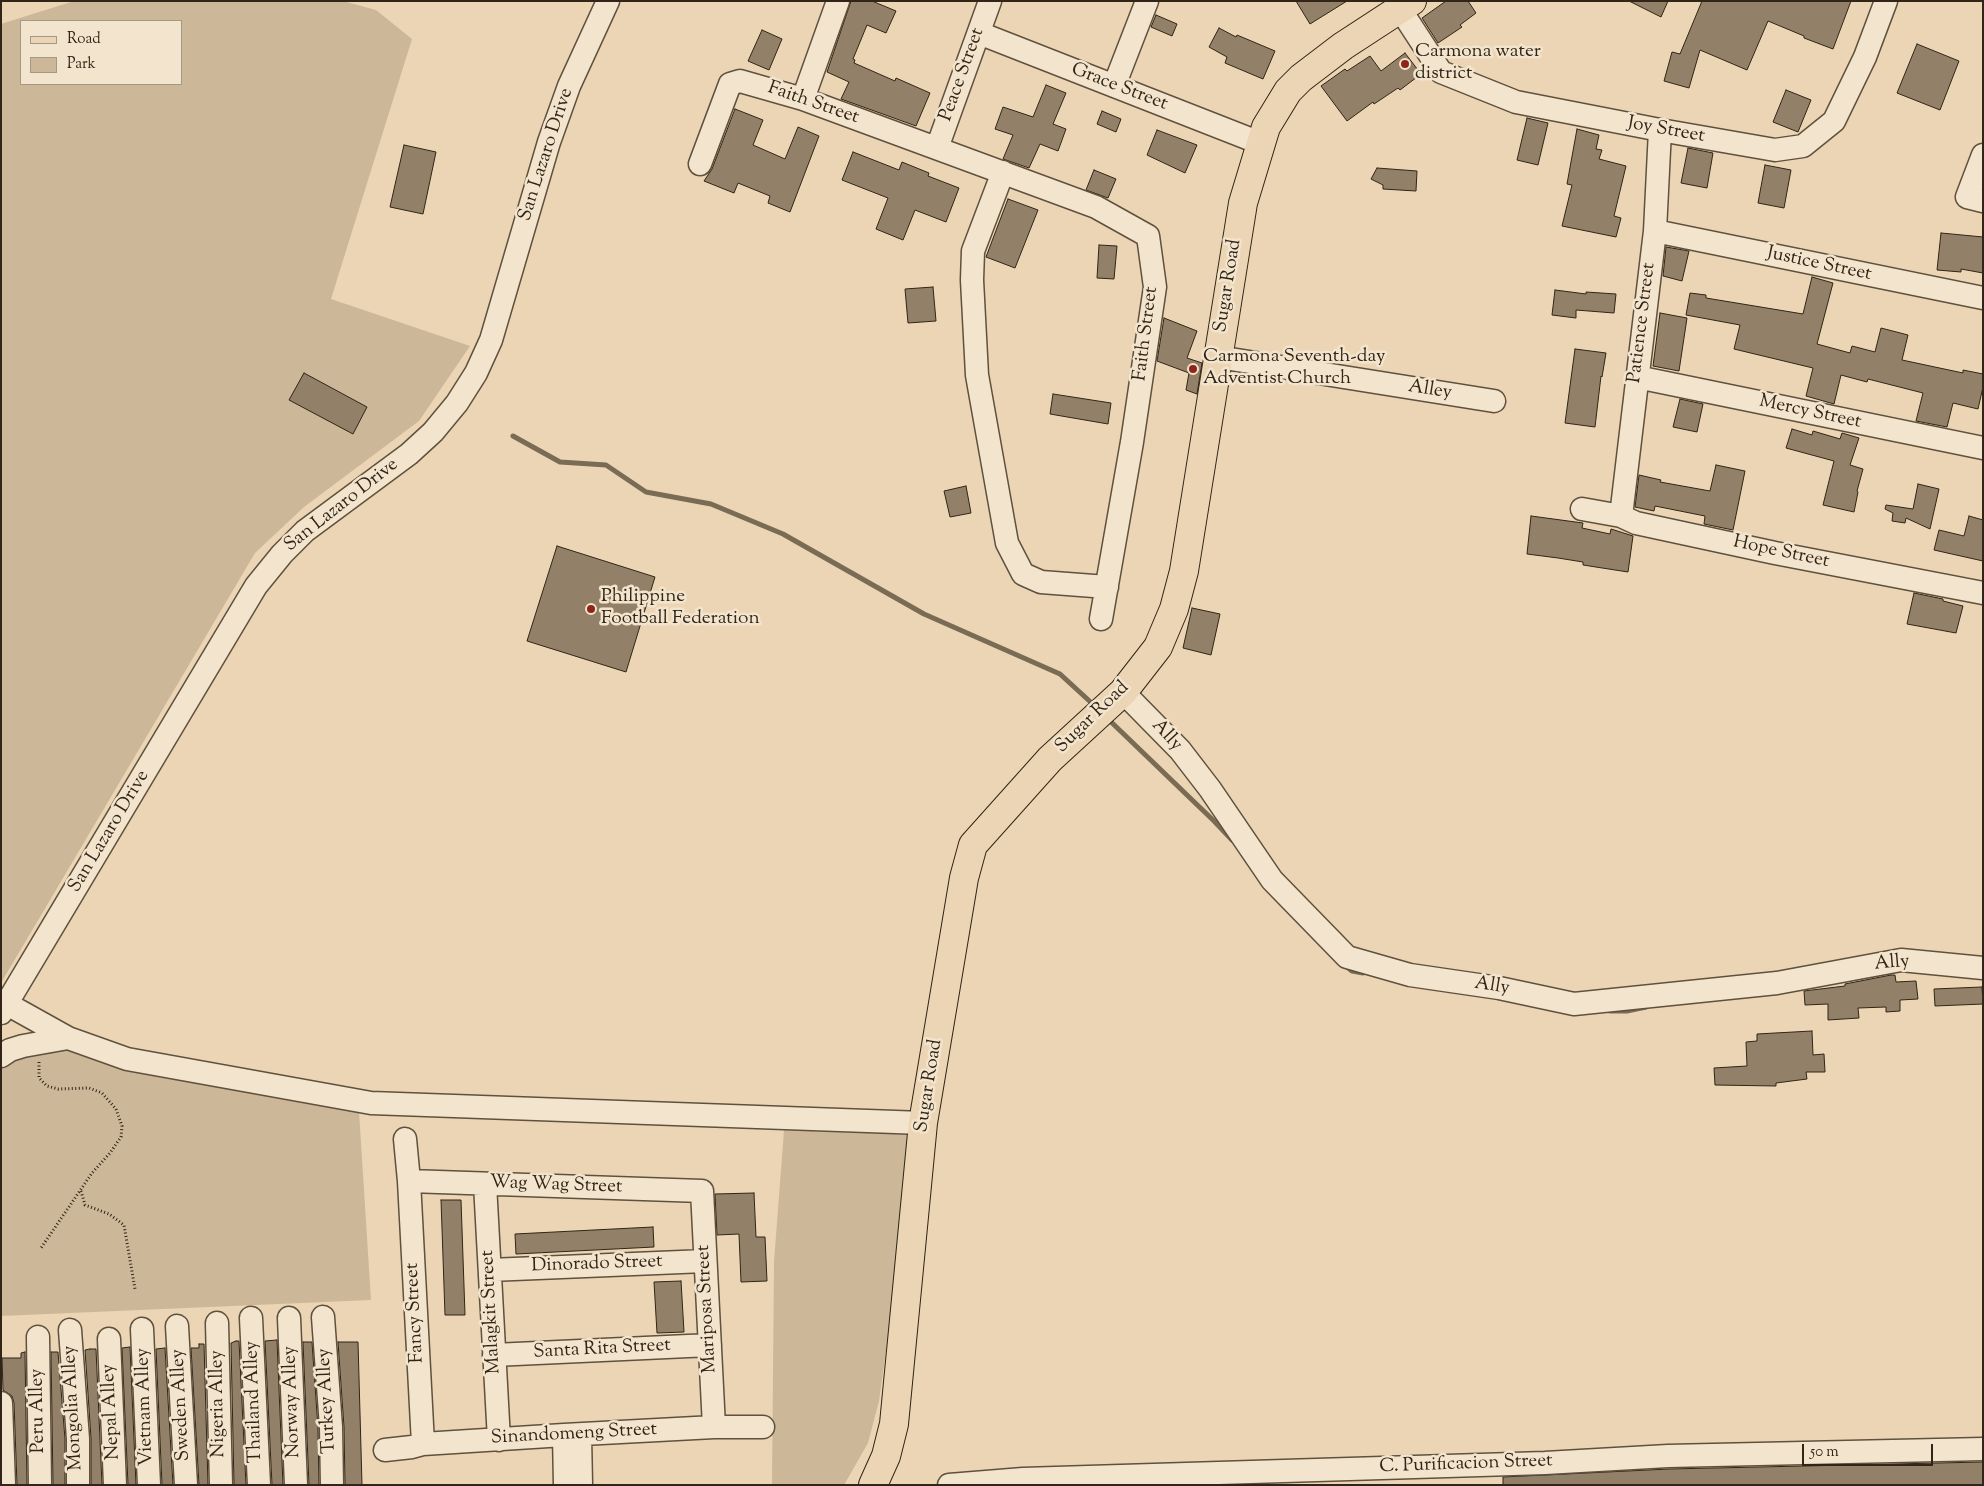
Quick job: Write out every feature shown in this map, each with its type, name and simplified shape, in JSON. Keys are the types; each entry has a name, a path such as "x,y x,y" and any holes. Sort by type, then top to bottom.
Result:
{"main road":[{"name":"Sugar Road","path":"873,1485 886,1456 894,1424 923,1123 964,878 973,845 1050,759 1123,692 1158,647 1174,609 1184,571 1243,203 1260,143 1275,109 1288,91 1301,78 1343,46 1406,5"}],"street":[{"name":"San Lazaro Drive","path":"4,1008 256,586 282,554 305,531 408,454 433,432 457,403 476,373 491,340 549,142 569,86 608,1"},
{"path":"803,99 838,1"},
{"name":"Peace Street","path":"937,148 990,1"},
{"path":"1114,86 1147,1"},
{"name":"Joy Street","path":"1406,5 1441,72 1516,102 1775,150 1803,146 1834,122 1865,57 1886,1"},
{"name":"Grace Street","path":"979,33 1260,143"},
{"name":"Faith Street","path":"700,164 730,84 740,80 803,99 1096,207 1148,236 1155,288 1132,442 1100,619"},
{"name":"Patience Street","path":"1621,516 1636,377 1655,231 1660,130"},
{"path":"1975,199 1983,155"},
{"path":"1003,172 973,251 972,280 977,375 1007,543 1023,574 1041,582 1106,587"},
{"name":"Justice Street","path":"1655,231 1983,298"},
{"name":"Alley","path":"1218,357 1494,401"},
{"name":"Mercy Street","path":"1636,377 1983,448"},
{"name":"Hope Street","path":"1582,509 1621,516 1636,523 1747,547 1983,593"},
{"name":"Ally","path":"1123,692 1180,750 1210,789 1272,880 1347,957 1410,975 1499,988 1574,1004 1777,983 1901,960 1983,968"},
{"path":"4,1008 58,1040 127,1059 371,1103 923,1123"},
{"path":"1,1056 10,1050 58,1040"},
{"name":"Fancy Street","path":"405,1139 424,1444"},
{"name":"Wag Wag Street","path":"409,1181 702,1190"},
{"name":"Malagkit Street","path":"485,1184 499,1440"},
{"name":"Mariposa Street","path":"702,1190 714,1427"},
{"name":"Dinorado Street","path":"490,1270 705,1261"},
{"name":"Turkey Alley","path":"322,1317 331,1427 332,1485"},
{"name":"Thailand Alley","path":"251,1318 259,1485"},
{"name":"Norway Alley","path":"289,1318 296,1485"},
{"name":"Nigeria Alley","path":"217,1322 221,1485"},
{"name":"Sweden Alley","path":"177,1326 186,1485"},
{"name":"Vietnam Alley","path":"142,1329 149,1485"},
{"name":"Mongolia Alley","path":"70,1330 78,1439 78,1485"},
{"name":"Peru Alley","path":"38,1338 40,1485"},
{"name":"Nepal Alley","path":"109,1339 115,1485"},
{"name":"Santa Rita Street","path":"494,1355 710,1345"},
{"path":"1,1403 4,1485"},
{"name":"Sinandomeng Street","path":"385,1450 412,1448 424,1444 714,1427 763,1427"},
{"path":"572,1435 573,1481"},
{"name":"C. Purificacion Street","path":"950,1485 1023,1479 1536,1463 1668,1456 1983,1449"}],"path":[{"path":"41,1248 122,1137 122,1126 116,1109 102,1093 89,1088 58,1089 47,1086 39,1078 40,1054 58,1040"},
{"path":"81,1191 84,1205 109,1214 124,1225 135,1289"}],"green space":[{"path":"74,1 343,1 376,10 412,39 331,299 470,346 419,421 304,507 255,553 1,983 1,24"},
{"path":"62,1048 359,1112 371,1300 1,1316 1,1060"},
{"path":"784,1130 916,1135 879,1401 868,1443 844,1485 772,1485 774,1262"}],"building":[{"path":"851,1 872,1 896,11 886,33 867,25 853,59 855,60 854,63 895,81 896,78 930,93 916,126 841,99 849,82 827,72"},
{"path":"1296,1 1347,1 1310,24"},
{"path":"1446,1 1468,1 1476,13 1460,25 1462,27 1438,43 1422,18"},
{"path":"1629,1 1668,1 1661,17"},
{"path":"1702,1 1851,1 1833,49 1768,21 1747,70 1700,50 1689,88 1664,81 1672,52 1680,54"},
{"path":"1156,15 1177,24 1172,36 1151,27"},
{"path":"1219,28 1236,37 1237,35 1275,51 1263,79 1225,63 1227,57 1209,47"},
{"path":"762,30 782,39 769,70 748,61"},
{"path":"1917,44 1959,61 1940,110 1897,93"},
{"path":"1405,53 1421,74 1400,90 1398,88 1374,104 1373,102 1347,121 1321,86 1345,69 1347,71 1370,56 1381,71"},
{"path":"1046,85 1066,93 1053,124 1066,129 1058,151 1040,144 1029,168 1003,159 1013,135 995,129 1003,107 1033,117"},
{"path":"1786,90 1811,100 1798,132 1773,122"},
{"path":"735,109 763,120 753,145 785,159 798,127 819,136 790,212 768,203 770,196 738,183 734,193 704,181 712,169"},
{"path":"1102,111 1121,119 1116,132 1097,124"},
{"path":"1527,118 1548,123 1538,165 1517,160"},
{"path":"1577,129 1599,135 1596,149 1602,150 1599,159 1626,166 1614,216 1621,218 1616,237 1562,226 1572,185 1567,184"},
{"path":"1157,130 1197,145 1185,173 1147,155"},
{"path":"404,145 436,152 423,214 390,207"},
{"path":"1688,148 1713,153 1707,188 1681,183"},
{"path":"853,152 899,170 902,162 929,173 928,176 959,188 946,222 915,210 903,240 876,229 888,198 842,180"},
{"path":"1765,165 1791,170 1784,208 1758,203"},
{"path":"1377,168 1417,171 1416,191 1383,189 1383,185 1371,179"},
{"path":"1094,170 1116,179 1108,198 1086,190"},
{"path":"1008,199 1038,210 1015,268 986,257"},
{"path":"1941,233 1983,237 1983,273 1961,269 1961,272 1937,270"},
{"path":"1099,245 1117,246 1114,279 1097,278"},
{"path":"1666,247 1689,251 1682,281 1663,276"},
{"path":"1812,277 1833,283 1817,344 1850,353 1852,346 1875,352 1881,328 1908,335 1902,360 1963,373 1963,370 1983,374 1983,387 1978,409 1953,403 1947,427 1916,421 1923,393 1868,379 1867,382 1841,375 1834,404 1806,396 1813,368 1734,349 1740,325 1686,315 1690,293 1706,295 1706,298 1803,314"},
{"path":"933,287 936,321 908,323 905,289"},
{"path":"1555,290 1586,294 1586,292 1616,294 1614,313 1576,310 1576,318 1552,315"},
{"path":"1660,313 1687,318 1679,371 1653,366"},
{"path":"1164,318 1197,331 1187,358 1202,363 1197,394 1186,390 1189,373 1157,361"},
{"path":"1575,349 1606,353 1601,376 1595,427 1565,423"},
{"path":"304,373 367,407 353,434 289,400"},
{"path":"1053,394 1111,403 1108,424 1050,414"},
{"path":"1680,399 1703,404 1697,432 1673,427"},
{"path":"1792,429 1812,435 1813,431 1840,439 1842,433 1859,438 1850,465 1863,469 1854,512 1823,505 1834,461 1786,448"},
{"path":"1716,465 1745,471 1733,530 1704,524 1705,516 1655,506 1654,511 1635,507 1639,475 1661,480 1660,482 1710,491"},
{"path":"1918,484 1939,489 1930,529 1906,518 1905,523 1892,521 1893,513 1885,509 1886,505 1913,509"},
{"path":"966,486 971,513 950,517 944,491"},
{"path":"1531,516 1583,523 1582,528 1610,534 1611,529 1633,536 1628,572 1583,565 1583,562 1527,554"},
{"path":"1969,516 1983,520 1983,561 1934,550 1939,530 1964,536"},
{"name":"Philippine Football Federation","path":"557,546 655,577 626,672 527,641"},
{"path":"1914,593 1943,599 1943,601 1963,606 1956,633 1907,624"},
{"path":"1192,608 1220,614 1211,655 1183,648"},
{"path":"1895,975 1896,982 1916,981 1918,999 1900,1000 1900,1011 1886,1012 1886,1007 1858,1008 1859,1018 1828,1020 1828,1004 1805,1005 1804,991 1845,986 1845,984"},
{"path":"1982,987 1983,1004 1935,1006 1934,989"},
{"path":"1812,1031 1813,1055 1824,1054 1825,1072 1806,1072 1807,1079 1776,1083 1776,1086 1715,1085 1714,1068 1747,1066 1746,1042 1757,1041 1757,1034"},
{"path":"754,1193 756,1237 765,1237 767,1281 741,1282 739,1234 717,1235 715,1194"},
{"path":"441,1200 461,1200 465,1315 445,1315"},
{"path":"653,1227 654,1247 516,1254 515,1234"},
{"path":"681,1281 684,1332 657,1333 654,1282"},
{"path":"277,1340 283,1485 272,1485 265,1341"},
{"path":"239,1341 246,1485 234,1485 231,1343"},
{"path":"303,1342 312,1342 318,1428 319,1485 309,1485"},
{"path":"338,1342 358,1342 362,1485 345,1485 344,1427"},
{"path":"199,1344 204,1344 208,1485 199,1485 191,1348 199,1348"},
{"path":"130,1347 136,1485 128,1485 122,1348"},
{"path":"165,1348 173,1485 162,1485 156,1349"},
{"path":"96,1349 102,1485 91,1485 91,1438 85,1350"},
{"path":"25,1352 27,1485 17,1485 14,1403 12,1396 3,1390 2,1358 21,1358 21,1353"},
{"path":"51,1352 58,1352 65,1439 65,1485 53,1485"},
{"path":"1983,1462 1983,1485 1503,1485 1503,1477 1669,1469"}],"waterway":[{"path":"513,436 560,462 606,465 646,492 711,504 783,534 924,614 1060,674 1096,707"},
{"path":"1107,718 1232,840"},
{"path":"1346,966 1352,971 1363,973"},
{"path":"1610,1011 1627,1011 1646,1007"}],"place":[{"name":"Carmona water district","path":"1405,64"},
{"name":"Carmona Seventh-day Adventist Church","path":"1193,369"},
{"name":"Philippine Football Federation","path":"591,609"}]}
